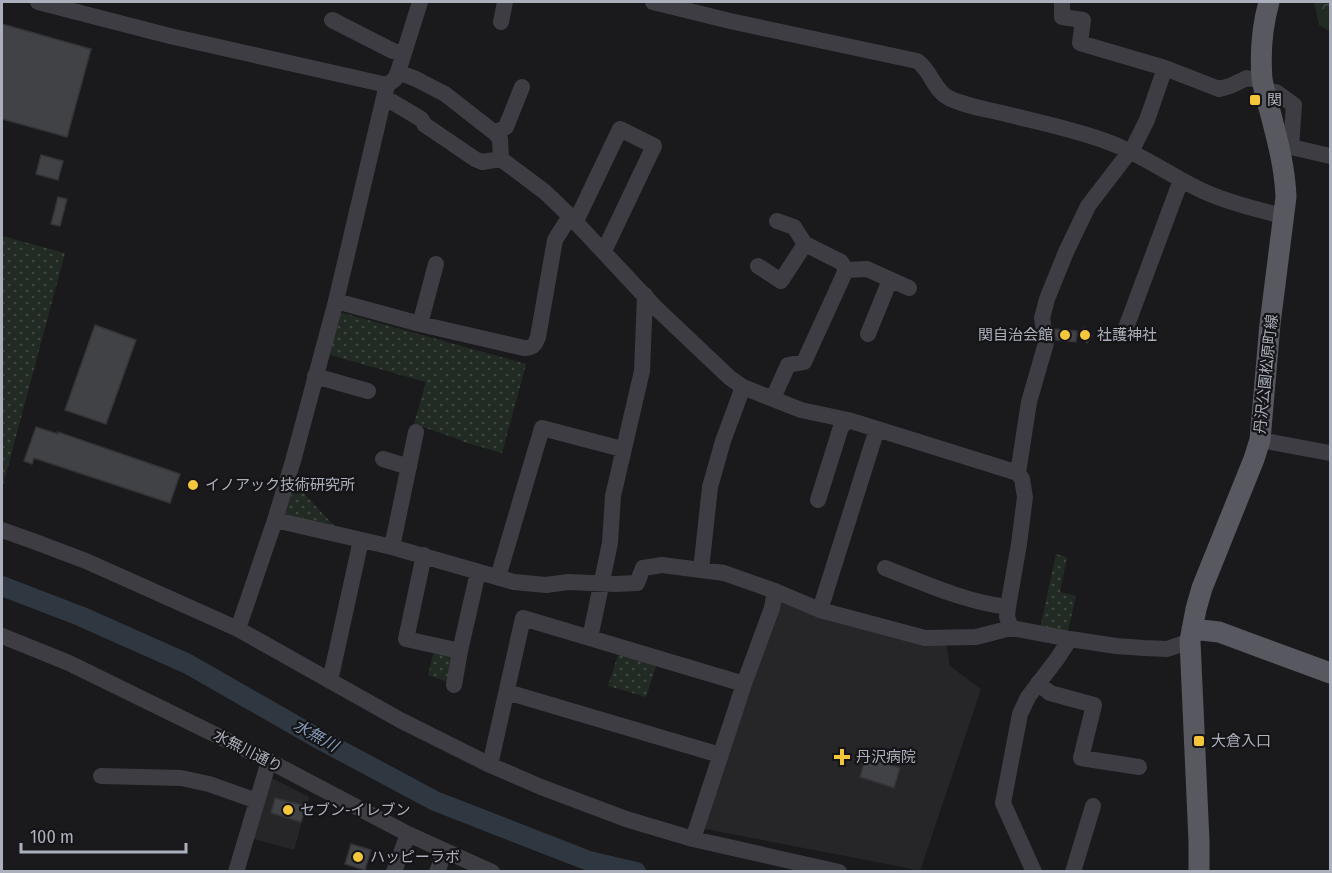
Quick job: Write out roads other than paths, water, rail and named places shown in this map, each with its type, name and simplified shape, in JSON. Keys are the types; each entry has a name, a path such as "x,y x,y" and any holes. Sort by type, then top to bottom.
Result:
{"main road":[{"name":"丹沢公園松原町線","path":"1198,872 1199,841 1191,635 1202,588 1260,440 1270,324 1284,216 1285,147 1264,86 1262,37 1269,2"},
{"path":"1191,635 1219,632 1330,673"}],"street":[{"path":"38,2 385,91 421,118 425,125 475,159 482,162 501,159 545,192 573,218 655,307 730,378 743,387 801,410 848,420 1018,473 1022,478 1025,496 1008,607 1007,617 1011,628"},
{"path":"238,628 292,461 336,301 385,91 398,72 420,2"},
{"path":"501,22 504,2"},
{"path":"653,2 916,61 926,69 947,97 976,107 1109,142 1207,193 1247,207 1284,216"},
{"path":"1062,2 1062,17 1083,20 1080,43 1165,68 1219,89 1246,78 1264,86"},
{"path":"332,20 393,51 404,53"},
{"path":"1018,473 1029,402 1046,343 1042,318 1047,299 1088,206 1134,146 1147,120 1165,68"},
{"path":"398,72 445,94 495,132 500,139 501,159"},
{"path":"495,132 506,127 522,87"},
{"path":"336,301 420,324 531,348 538,338 555,240 563,225 573,218 620,129 654,146 604,251"},
{"path":"1285,147 1330,156"},
{"path":"1124,333 1181,180"},
{"path":"777,221 794,227 805,244 841,262 846,270"},
{"path":"758,266 781,281 805,244"},
{"path":"420,324 436,264"},
{"path":"846,270 867,269 909,288"},
{"path":"773,398 788,365 804,362 846,270"},
{"path":"868,334 890,280"},
{"path":"590,638 610,543 613,496 622,449 642,371 645,295"},
{"path":"315,376 368,391"},
{"path":"701,570 710,488 723,441 743,387"},
{"path":"818,500 841,427 848,420"},
{"path":"498,577 542,428 622,449"},
{"path":"820,610 878,429"},
{"path":"392,547 409,467 417,451 416,432"},
{"path":"1260,440 1330,453"},
{"path":"383,459 409,467"},
{"path":"274,520 424,555 514,582 546,585 568,582 637,583 643,568 662,565 724,573 776,591 820,610 925,638 976,637 1011,628 1116,646 1167,649 1191,635"},
{"path":"2,530 86,561 238,628 400,720 541,788 626,819 693,839 839,872"},
{"path":"330,681 361,540"},
{"path":"424,555 406,639 460,651"},
{"path":"885,568 945,591 994,606 1008,607"},
{"path":"454,685 478,573"},
{"path":"693,839 776,591"},
{"path":"490,765 523,618 744,684"},
{"name":"水無川通り","path":"2,636 69,663 269,761 408,834 492,872"},
{"path":"1034,872 1003,803 1020,714 1028,697 1070,639"},
{"path":"1038,683 1050,693 1094,705 1081,758 1139,767"},
{"path":"507,692 720,755"},
{"path":"236,872 269,761"},
{"path":"101,776 181,778 209,784 257,801"},
{"path":"1073,872 1090,829 1093,806"},
{"path":"394,872 408,834"},
{"path":"437,872 445,851"}],"waterway":[{"name":"水無川","path":"2,586 80,616 188,664 319,739 435,801 589,861 636,872"}],"place":[{"name":"関","path":"1255,100"},
{"name":"関自治会館","path":"1065,335"},
{"name":"社護神社","path":"1085,335"},
{"name":"イノアック技術研究所","path":"193,485"},
{"name":"大倉入口","path":"1199,741"},
{"name":"丹沢病院","path":"842,757"},
{"name":"セブン-イレブン","path":"288,810"},
{"name":"ハッピーラボ","path":"358,857"}]}
